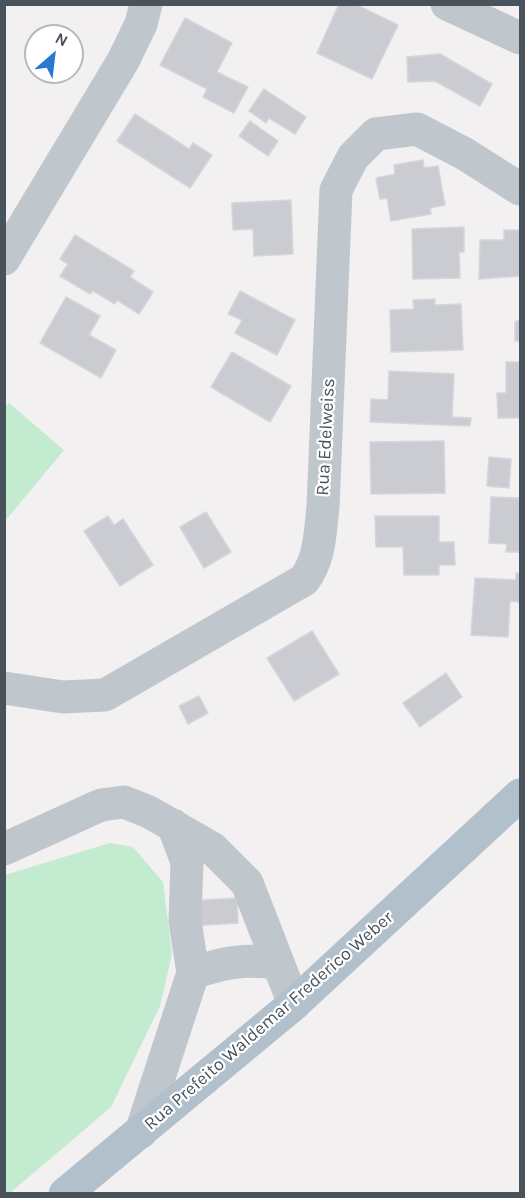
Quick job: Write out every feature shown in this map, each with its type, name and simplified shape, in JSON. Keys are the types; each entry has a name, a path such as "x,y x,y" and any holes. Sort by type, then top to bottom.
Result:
{"main road":[{"name":"Rua Prefeito Waldemar Frederico Weber","path":"66,1194 294,1004 520,795"}],"street":[{"path":"4,259 123,61 141,24 146,4"},
{"path":"447,4 520,38"},
{"name":"Rua Edelweiss","path":"4,688 63,697 105,695 304,580 313,569 319,543 323,495 336,190 353,157 376,134 417,129 465,154 520,189"},
{"path":"4,849 101,805 124,802 173,825 212,848 247,883 294,1004"},
{"path":"141,1132 193,973 184,921 187,862 173,825"},
{"path":"193,973 222,963 247,959 278,963"}],"green space":[{"path":"9,403 64,450 5,521 4,408"},
{"path":"110,843 133,847 163,882 172,954 160,1006 111,1107 10,1193 5,1193 5,875"}],"building":[{"path":"339,4 355,4 398,25 372,79 317,53"},
{"path":"185,18 232,43 217,72 248,87 234,113 203,97 207,89 160,65"},
{"path":"440,54 492,84 480,106 435,81 408,82 407,57"},
{"path":"264,89 306,117 295,134 269,118 266,123 249,111"},
{"path":"135,114 189,149 193,143 212,155 190,188 117,141"},
{"path":"250,121 278,141 268,156 239,136"},
{"path":"423,160 424,168 438,166 445,205 430,208 431,214 391,221 387,198 380,199 376,178 395,174 394,165"},
{"path":"291,200 293,254 254,256 253,229 233,230 232,203"},
{"path":"464,227 464,252 459,252 460,278 413,279 412,229"},
{"path":"504,230 520,230 520,276 479,279 480,240 504,240"},
{"path":"75,235 134,271 130,277 153,292 139,314 117,300 115,304 93,291 90,294 60,276 68,264 60,259"},
{"path":"240,291 295,320 277,355 235,333 242,320 228,314"},
{"path":"66,297 100,316 89,335 116,350 101,378 40,343"},
{"path":"435,299 435,305 461,304 463,350 391,352 390,310 414,309 413,300"},
{"path":"520,320 520,341 515,341 515,322"},
{"path":"232,352 291,386 270,422 211,387"},
{"path":"506,362 520,362 520,418 498,418 497,393 506,393"},
{"path":"389,371 454,374 452,417 471,418 470,426 370,422 371,399 388,400"},
{"path":"444,441 445,493 371,494 370,442"},
{"path":"489,457 511,459 509,488 487,486"},
{"path":"491,497 520,498 520,552 506,552 507,544 489,543"},
{"path":"206,512 231,552 204,568 180,527"},
{"path":"108,516 114,525 123,519 153,565 120,586 84,531"},
{"path":"375,516 439,516 439,542 454,542 455,565 439,565 439,575 404,575 403,547 376,547"},
{"path":"516,573 520,573 520,602 510,601 508,637 471,635 475,578 516,580"},
{"path":"312,631 339,674 294,701 267,658"},
{"path":"446,673 462,697 420,727 403,703"},
{"path":"199,696 208,713 188,724 179,706"},
{"path":"237,898 238,923 192,926 190,901"}]}
